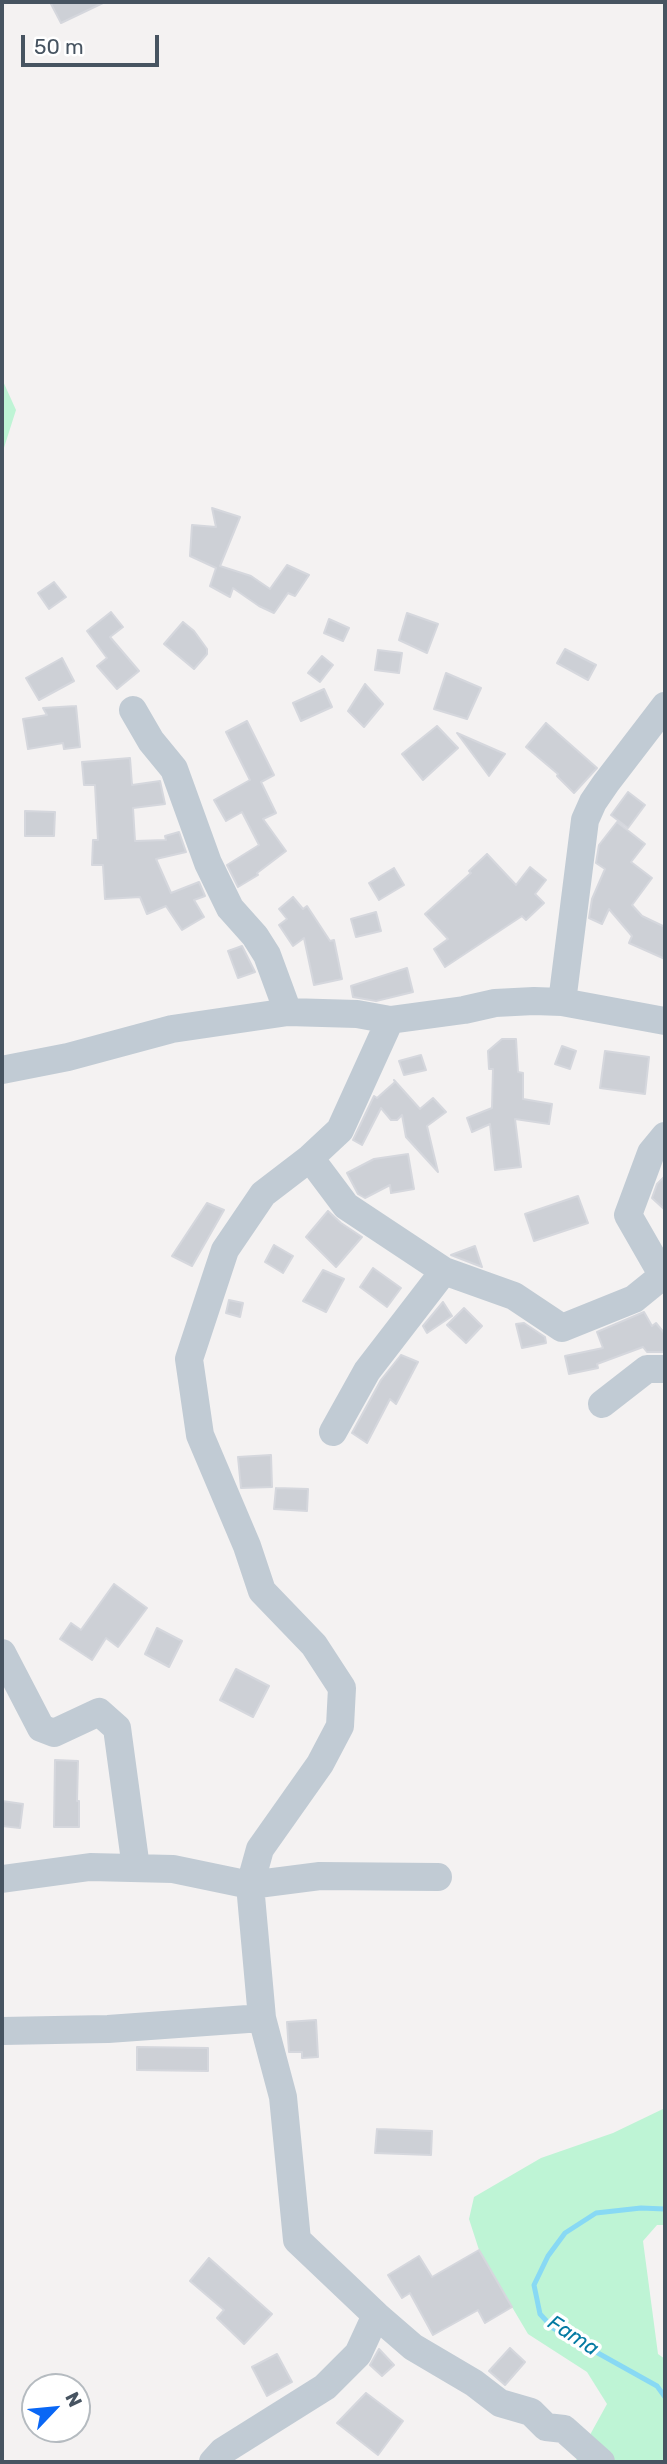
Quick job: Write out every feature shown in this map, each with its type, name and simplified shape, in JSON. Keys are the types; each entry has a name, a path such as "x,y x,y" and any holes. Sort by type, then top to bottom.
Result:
{"street":[{"path":"562,1002 585,820 606,783 665,706"},
{"path":"133,710 151,741 174,769 208,863 230,908 255,936 267,955 288,1012"},
{"path":"2,1070 68,1057 172,1030 288,1012 357,1014 390,1020 495,1003 562,1002 665,1021"},
{"path":"390,1020 340,1130 310,1158 263,1194 225,1250 189,1359 200,1435 247,1546 262,1591 314,1645 342,1688 340,1726 320,1765 260,1849 250,1885 261,2018 283,2097 296,2240 413,2347 500,2403 530,2412 546,2427 564,2429 601,2462"},
{"path":"310,1158 346,1206 444,1271 514,1296 562,1328 634,1299 664,1275 628,1215 652,1153 665,1136"},
{"path":"333,1432 367,1371 444,1271"},
{"path":"602,1404 647,1369 665,1369"},
{"path":"2,1653 41,1728 54,1733 99,1712 117,1728 136,1868"},
{"path":"2,1879 90,1867 173,1869 250,1885 320,1876 438,1877"},
{"path":"2,2031 108,2029 261,2018"},
{"path":"213,2462 223,2451 325,2387 358,2354 376,2315"}],"green space":[{"path":"2,379 16,410 2,454"},
{"path":"665,2108 665,2225 657,2225 643,2241 658,2354 665,2359 665,2462 575,2462 607,2404 587,2372 528,2334 480,2253 469,2219 474,2197 541,2158 613,2133"}],"building":[{"path":"50,2 105,2 61,23"},
{"path":"212,508 240,517 220,566 251,576 270,589 287,565 309,575 295,596 288,593 274,613 233,588 230,597 210,586 216,568 190,556 192,525 216,527"},
{"path":"54,582 66,597 49,609 38,593"},
{"path":"111,612 123,627 110,637 139,671 117,689 97,666 107,658 87,631"},
{"path":"407,613 438,624 427,653 399,640"},
{"path":"329,619 349,628 343,641 324,633"},
{"path":"183,622 194,631 207,649 207,654 194,669 164,644"},
{"path":"565,649 596,665 588,680 557,663"},
{"path":"378,650 402,653 399,673 375,670"},
{"path":"322,656 333,665 320,682 308,673"},
{"path":"62,658 74,681 39,700 26,678"},
{"path":"446,673 481,688 467,719 434,709"},
{"path":"365,684 383,704 364,727 348,711"},
{"path":"324,689 332,707 301,721 293,703"},
{"path":"76,706 80,747 64,749 63,743 28,749 23,719 47,715 43,708"},
{"path":"247,721 274,775 261,782 276,813 263,819 286,851 257,873 258,875 238,887 227,865 259,845 242,812 226,821 214,800 250,780 226,732"},
{"path":"546,723 597,768 574,793 558,774 526,747"},
{"path":"437,726 458,748 423,780 402,754"},
{"path":"457,733 505,754 489,776"},
{"path":"130,758 132,785 160,781 165,804 133,808 135,841 166,840 165,836 179,832 186,852 156,859 171,893 199,882 205,896 194,900 204,917 182,930 166,906 147,914 140,897 105,899 103,865 92,865 93,840 98,840 95,785 84,785 82,762"},
{"path":"628,792 645,805 628,828 611,815"},
{"path":"25,811 55,812 54,836 25,836"},
{"path":"617,822 645,844 631,862 652,878 632,905 642,916 665,927 665,959 629,943 632,936 609,909 602,924 589,918 592,899 605,869 596,863 599,845"},
{"path":"487,854 516,885 530,867 546,880 535,894 544,903 526,920 522,916 445,967 434,949 448,939 425,914 471,873 469,871"},
{"path":"394,868 404,885 379,900 369,883"},
{"path":"293,897 303,909 307,906 330,941 334,940 342,979 314,985 304,938 293,946 279,925 287,919 279,909"},
{"path":"376,912 381,931 356,937 351,919"},
{"path":"242,946 255,972 238,978 228,951"},
{"path":"407,968 413,992 376,1001 353,997 351,986"},
{"path":"502,1039 516,1039 518,1072 523,1073 523,1099 552,1104 549,1124 515,1119 521,1167 495,1170 490,1124 472,1132 467,1118 492,1108 493,1069 489,1069 488,1051"},
{"path":"562,1046 576,1051 570,1069 555,1064"},
{"path":"605,1051 649,1057 645,1094 600,1088"},
{"path":"421,1055 426,1070 404,1075 399,1061"},
{"path":"394,1080 420,1109 433,1098 446,1112 427,1126 438,1172 406,1137 402,1115 397,1120 391,1120 381,1108 362,1145 353,1140 374,1096 377,1098 395,1082"},
{"path":"408,1154 414,1189 391,1193 390,1185 365,1198 358,1194 347,1173 374,1159"},
{"path":"665,1176 665,1210 652,1198 657,1184"},
{"path":"578,1196 588,1223 534,1241 525,1214"},
{"path":"207,1203 224,1210 192,1266 172,1256"},
{"path":"328,1211 362,1237 336,1267 306,1237"},
{"path":"274,1245 293,1256 283,1273 265,1262"},
{"path":"475,1246 482,1267 451,1255"},
{"path":"373,1268 401,1288 387,1307 360,1287"},
{"path":"323,1270 344,1279 326,1312 303,1301"},
{"path":"229,1300 243,1303 240,1317 226,1313"},
{"path":"443,1302 452,1316 427,1333 423,1326"},
{"path":"464,1308 482,1326 466,1343 447,1325"},
{"path":"644,1312 652,1326 656,1323 665,1334 663,1352 647,1352 643,1347 597,1364 598,1368 569,1374 565,1356 603,1348 597,1332"},
{"path":"524,1323 545,1337 546,1343 522,1348 516,1324"},
{"path":"401,1355 418,1362 396,1404 390,1399 367,1443 352,1433 381,1380"},
{"path":"271,1455 272,1487 241,1488 238,1457"},
{"path":"276,1488 308,1489 307,1511 274,1509"},
{"path":"114,1584 147,1608 118,1647 106,1638 92,1660 60,1639 71,1623 81,1630"},
{"path":"157,1628 182,1641 169,1667 145,1654"},
{"path":"236,1669 269,1686 253,1717 220,1700"},
{"path":"55,1760 78,1761 79,1827 54,1827"},
{"path":"2,1801 23,1804 20,1828 2,1826"},
{"path":"316,2020 318,2057 302,2058 302,2052 289,2052 287,2022"},
{"path":"137,2047 208,2048 208,2071 137,2070"},
{"path":"377,2129 432,2131 431,2155 375,2153"},
{"path":"479,2250 512,2307 485,2323 478,2310 433,2335 410,2293 402,2298 388,2275 419,2256 432,2277"},
{"path":"209,2258 272,2314 244,2344 217,2318 224,2310 190,2281"},
{"path":"510,2348 525,2362 505,2385 489,2371"},
{"path":"379,2349 394,2365 382,2376 370,2365"},
{"path":"277,2354 292,2382 267,2396 252,2367"},
{"path":"366,2393 403,2421 378,2455 337,2423"}],"waterway":[{"name":"Fama","path":"665,2209 641,2208 596,2213 565,2233 548,2256 534,2285 540,2314 553,2328 657,2386 665,2397"}]}
